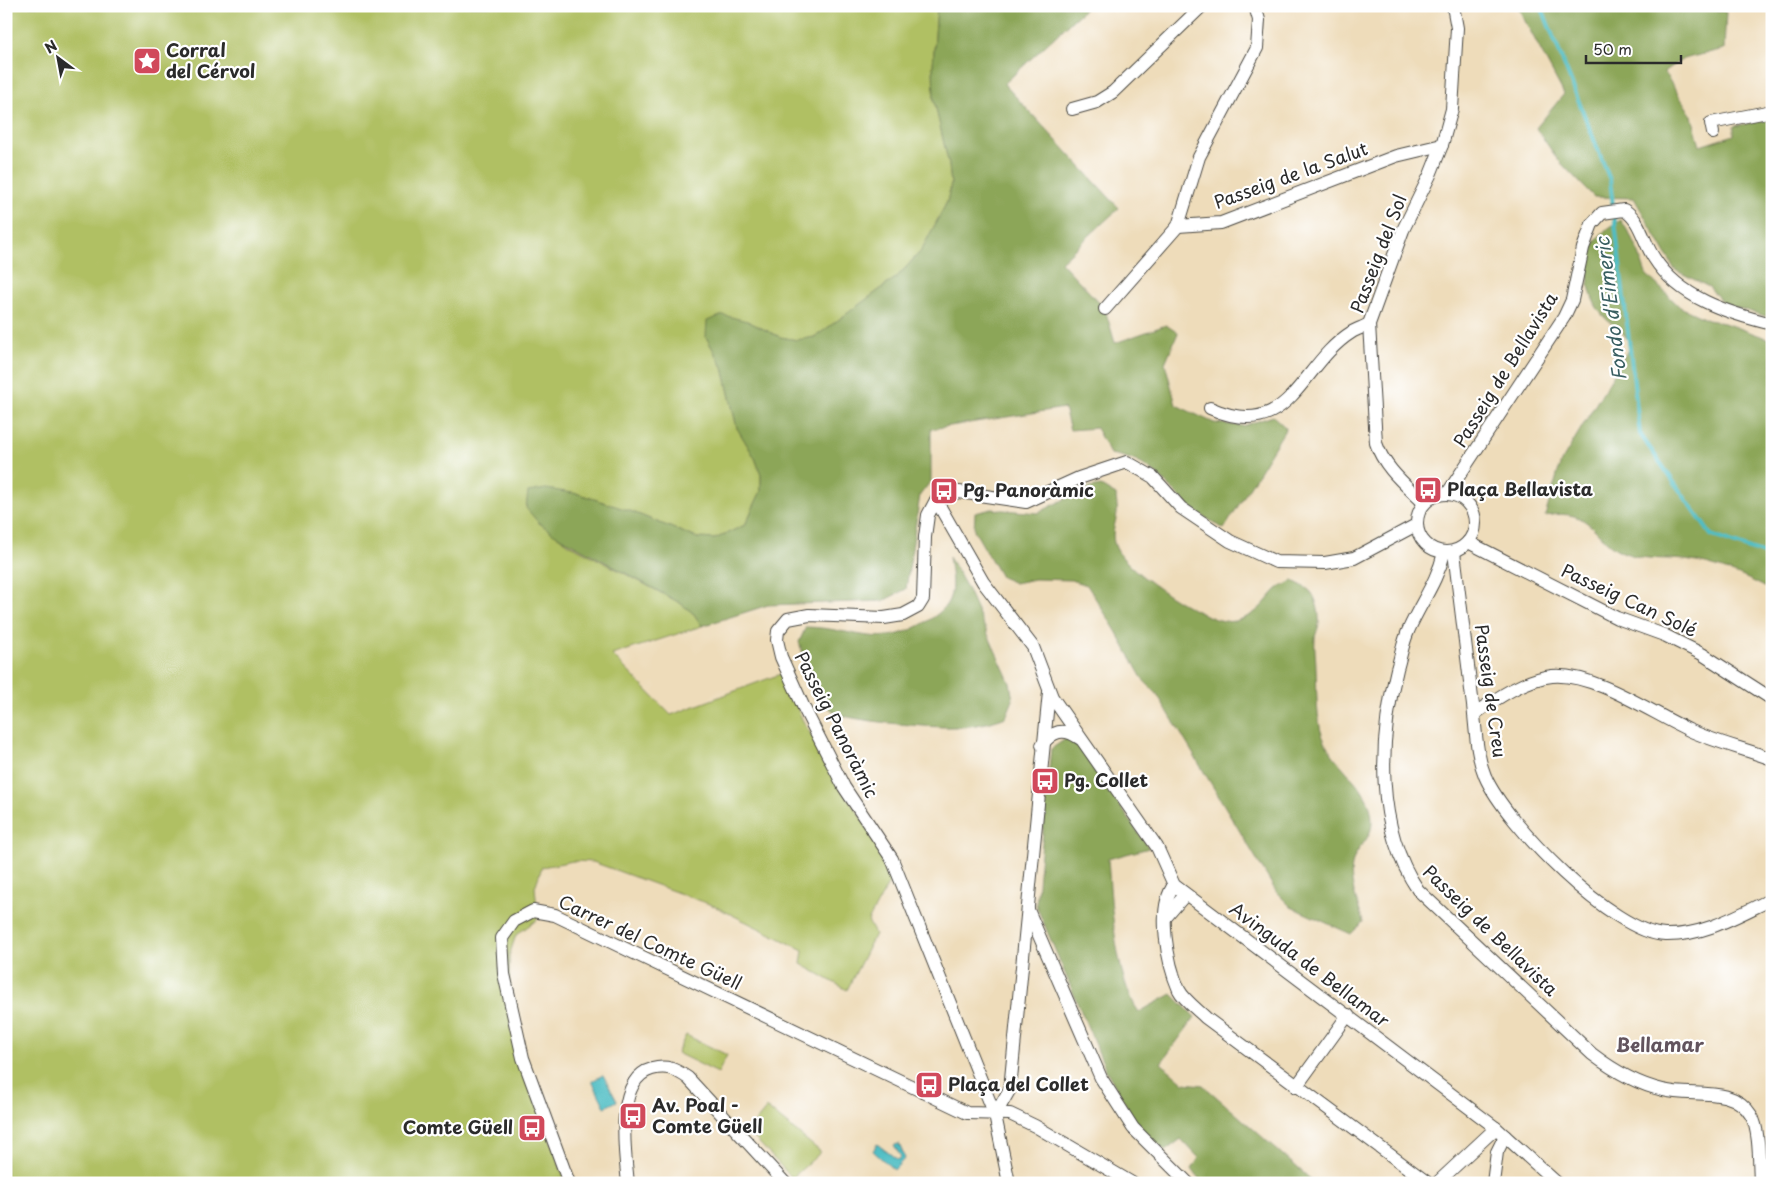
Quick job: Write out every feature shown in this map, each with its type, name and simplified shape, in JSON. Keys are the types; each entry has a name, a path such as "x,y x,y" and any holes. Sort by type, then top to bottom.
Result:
{"street":[{"path":"1072,109 1097,102 1113,92 1202,6"},
{"name":"Passeig de la Salut","path":"1256,6 1259,20 1257,48 1199,157 1178,226 1221,223 1396,156 1442,145"},
{"name":"Passeig del Sol","path":"1424,503 1385,464 1376,443 1369,324 1403,230 1442,145 1452,109 1457,28 1453,6"},
{"path":"1713,133 1711,123 1772,111"},
{"name":"Passeig de Bellavista","path":"1447,494 1564,317 1572,300 1583,248 1592,224 1597,217 1613,210 1629,213 1637,222 1653,257 1665,275 1693,295 1741,316 1772,324"},
{"path":"1105,309 1178,226"},
{"path":"1210,408 1222,413 1245,418 1262,416 1281,405 1293,394 1338,343 1352,332 1369,324"},
{"path":"936,500 959,492 1026,502 1079,478 1127,462 1154,477 1181,508 1230,541 1276,562 1325,563 1354,558 1416,525"},
{"path":"1447,494 1462,500 1472,511 1475,522 1474,532 1468,542 1449,552 1430,549 1420,539 1416,525 1417,517 1424,503 1431,498 1447,494"},
{"name":"Avinguda de Bellamar","path":"936,500 983,582 1033,647 1049,692 1154,842 1174,885 1501,1132 1557,1183"},
{"name":"Passeig Panoràmic","path":"936,500 928,515 925,537 923,599 918,607 903,615 884,618 809,615 788,619 778,631 777,640 781,657 804,708 844,787 892,859 995,1115"},
{"name":"Passeig Can Solé","path":"1468,542 1617,618 1664,635 1702,654 1772,699"},
{"name":"Passeig de Bellavista","path":"1449,552 1439,574 1408,629 1389,701 1384,741 1385,782 1388,808 1399,857 1418,890 1592,1054 1613,1070 1664,1091 1713,1093 1742,1104 1752,1116 1756,1129 1760,1183"},
{"name":"Passeig de Creu","path":"1449,552 1476,735 1485,775 1500,802 1552,862 1590,896 1625,921 1643,930 1664,935 1689,933 1712,927 1772,899"},
{"path":"1474,714 1532,681 1552,676 1570,676 1592,682 1691,731 1772,759"},
{"path":"1009,1183 995,1115 1010,1089 1042,745 1049,692"},
{"path":"1042,745 1053,733 1062,731 1071,732 1082,740"},
{"path":"1174,885 1166,902 1165,931 1168,952 1180,992 1206,1018 1296,1087 1428,1183"},
{"path":"1166,917 1186,895"},
{"path":"1028,908 1102,1078 1133,1128 1188,1183"},
{"name":"Carrer del Comte Güell","path":"569,1183 523,1058 504,974 502,938 514,921 533,911 555,915 967,1113 1010,1114 1132,1183"},
{"path":"1024,946 1030,941 1041,940"},
{"path":"1296,1087 1348,1015"},
{"path":"628,1183 624,1139 629,1090 640,1075 660,1067 674,1068 688,1078 776,1177 785,1183"},
{"path":"1437,1183 1501,1132"},
{"path":"1493,1183 1501,1132"}],"green space":[{"path":"6,6 937,6 933,66 934,100 949,165 951,184 947,202 921,251 897,277 815,337 797,340 780,337 747,321 706,337 723,367 737,428 755,458 761,474 761,491 745,525 715,539 697,538 630,511 579,494 538,522 569,544 680,603 694,614 702,626 612,655 671,715 783,673 802,719 843,790 896,870 868,921 875,934 847,990 801,964 803,950 712,905 593,862 573,861 542,867 535,887 538,919 516,935 509,956 511,1031 566,1183 6,1183"},
{"path":"937,6 1088,6 1004,84 1119,208 1061,262 1105,309 1115,343 1166,325 1178,333 1165,363 1176,405 1214,423 1243,426 1273,416 1286,428 1224,529 1196,511 1146,467 1136,461 1110,454 1096,428 1070,430 1064,408 931,429 931,481 920,495 906,589 883,601 768,605 702,626 694,614 680,603 554,534 538,522 526,508 528,492 546,489 579,494 630,511 697,538 715,539 745,525 761,491 761,474 755,458 737,428 723,367 706,337 707,321 723,315 747,321 780,337 797,340 815,337 897,277 921,251 947,202 951,184 949,165 934,100 933,66"},
{"path":"1517,6 1695,6 1726,12 1724,49 1683,59 1664,72 1692,116 1700,146 1734,135 1734,126 1772,119 1772,318 1724,304 1709,287 1675,270 1634,198 1594,197 1558,160 1536,128 1564,94"},
{"path":"1621,220 1636,245 1646,274 1680,307 1708,320 1724,323 1772,340 1772,591 1751,580 1707,564 1628,554 1616,549 1592,527 1574,516 1562,514 1545,516 1561,462 1631,345 1623,334 1604,317 1595,304 1588,276 1590,256 1597,239"},
{"path":"1101,486 1116,495 1117,512 1113,539 1116,548 1123,558 1151,583 1189,607 1223,621 1243,619 1254,613 1278,589 1293,581 1308,590 1314,597 1319,616 1315,645 1317,708 1323,737 1338,762 1365,795 1370,808 1372,822 1369,835 1353,860 1353,887 1363,922 1351,934 1291,907 1277,893 1157,694 1143,680 1116,631 1087,585 1071,580 1035,579 1015,583 1001,577 974,530 975,513 992,509 1038,513 1084,489"},
{"path":"949,557 966,586 1010,683 1013,700 1006,717 987,723 961,727 944,727 857,719 836,713 828,707 816,690 799,642 806,627 882,637 911,630 938,614 949,601 952,577"},
{"path":"1067,738 1076,742 1149,848 1108,859 1119,960 1131,998 1139,1012 1172,994 1195,1017 1161,1063 1184,1083 1203,1085 1315,1183 1202,1183 1192,1169 1199,1158 1181,1139 1165,1151 1138,1126 1106,1070 1036,905 1051,749"},
{"path":"686,1035 727,1055 718,1073 677,1053"},
{"path":"767,1108 821,1152 792,1178 748,1131"}],"water":[{"path":"603,1075 617,1101 605,1107 592,1081"},
{"path":"877,1144 898,1160 901,1157 894,1145 899,1144 905,1158 894,1170 873,1151"}],"waterway":[{"name":"Fondo d'Eimeric","path":"1541,6 1610,180 1640,434 1711,535 1772,557"}],"place":[{"name":"Corral del Cérvol","path":"147,61"},
{"name":"Plaça Bellavista","path":"1428,490"},
{"name":"Pg. Panoràmic","path":"944,491"},
{"name":"Pg. Collet","path":"1045,781"},
{"name":"Plaça del Collet","path":"929,1085"},
{"name":"Av. Poal - Comte Güell","path":"633,1116"},
{"name":"Comte Güell","path":"532,1128"}],"district":[{"name":"Bellamar","path":"1660,1045"}]}
